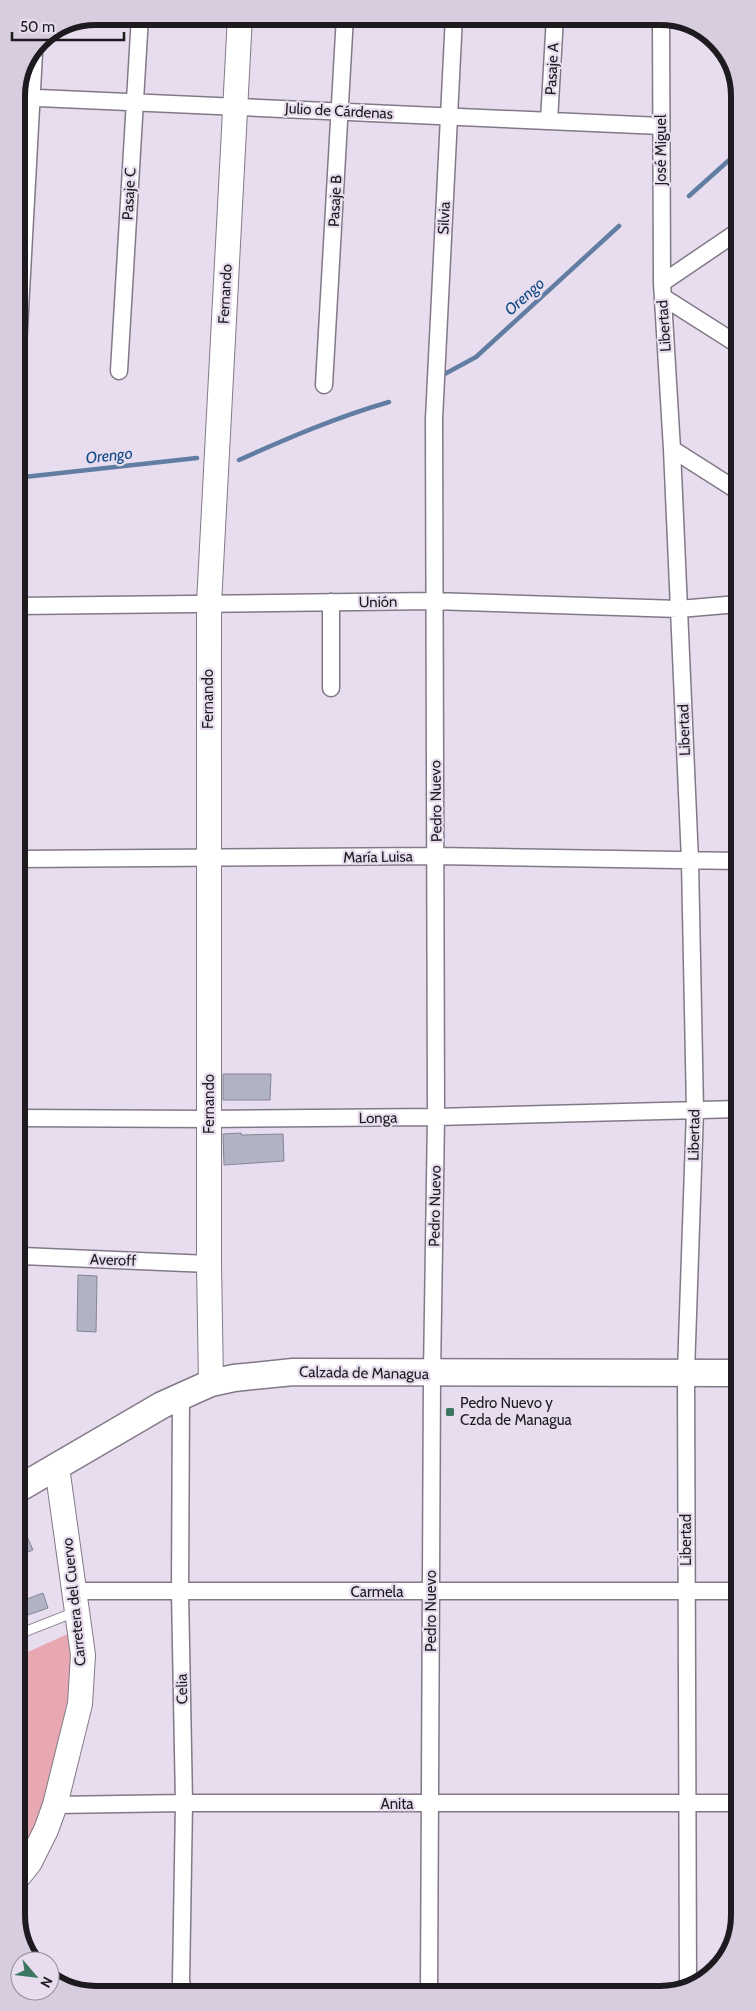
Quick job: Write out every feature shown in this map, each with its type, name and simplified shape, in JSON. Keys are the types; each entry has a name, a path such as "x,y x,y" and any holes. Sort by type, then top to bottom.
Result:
{"main road":[{"name":"Calzada de Managua","path":"25,1485 181,1396 212,1382 234,1378 293,1372 432,1374 731,1372"}],"street":[{"name":"Pasaje C","path":"119,371 139,25"},
{"name":"Fernando","path":"212,1382 209,1264 209,604 240,25"},
{"name":"Pasaje B","path":"324,385 345,25"},
{"name":"Silvia","path":"434,419 454,25"},
{"name":"Pasaje A","path":"549,121 554,25"},
{"name":"José Miguel","path":"661,25 662,290"},
{"path":"25,93 31,67"},
{"name":"Julio de Cárdenas","path":"25,97 661,126"},
{"path":"731,237 662,290 731,340"},
{"name":"Libertad","path":"662,290 672,449 690,862 695,1110 686,1372 688,1981"},
{"name":"Pedro Nuevo","path":"430,1986 432,1374 436,1117 437,856 433,601 434,419"},
{"path":"672,449 731,487"},
{"name":"Unión","path":"25,606 433,601 679,609 731,605"},
{"path":"331,602 331,688"},
{"name":"María Luisa","path":"25,859 437,856 690,862 731,861"},
{"name":"Longa","path":"25,1118 436,1117 731,1110"},
{"name":"Averoff","path":"25,1256 209,1264"},
{"name":"Celia","path":"181,1396 180,1592 184,1803 183,1986"},
{"name":"Carretera del Cuervo","path":"25,1868 46,1830 55,1805 80,1704 83,1655 57,1467"},
{"name":"Carmela","path":"76,1601 180,1592 731,1591"},
{"name":"Anita","path":"55,1805 184,1803 731,1803"}],"lane":[{"path":"25,1631 76,1601"}],"shaded area":[{"path":"72,1632 77,1681 46,1814 25,1851 25,1653"}],"building":[{"path":"223,1074 271,1074 270,1100 223,1100"},
{"path":"241,1133 241,1135 283,1134 284,1161 224,1165 223,1134"},
{"path":"78,1275 97,1276 96,1332 77,1331"},
{"path":"25,1532 33,1550 25,1553"},
{"path":"43,1593 48,1608 25,1616 25,1600"}],"waterway":[{"name":"Orengo","path":"689,196 731,158"},
{"name":"Orengo","path":"441,376 476,357 619,226"},
{"name":"Orengo","path":"239,460 313,428 389,402"},
{"name":"Orengo","path":"25,477 197,458"}],"place":[{"name":"Pedro Nuevo y Czda de Managua","path":"450,1412"}]}
